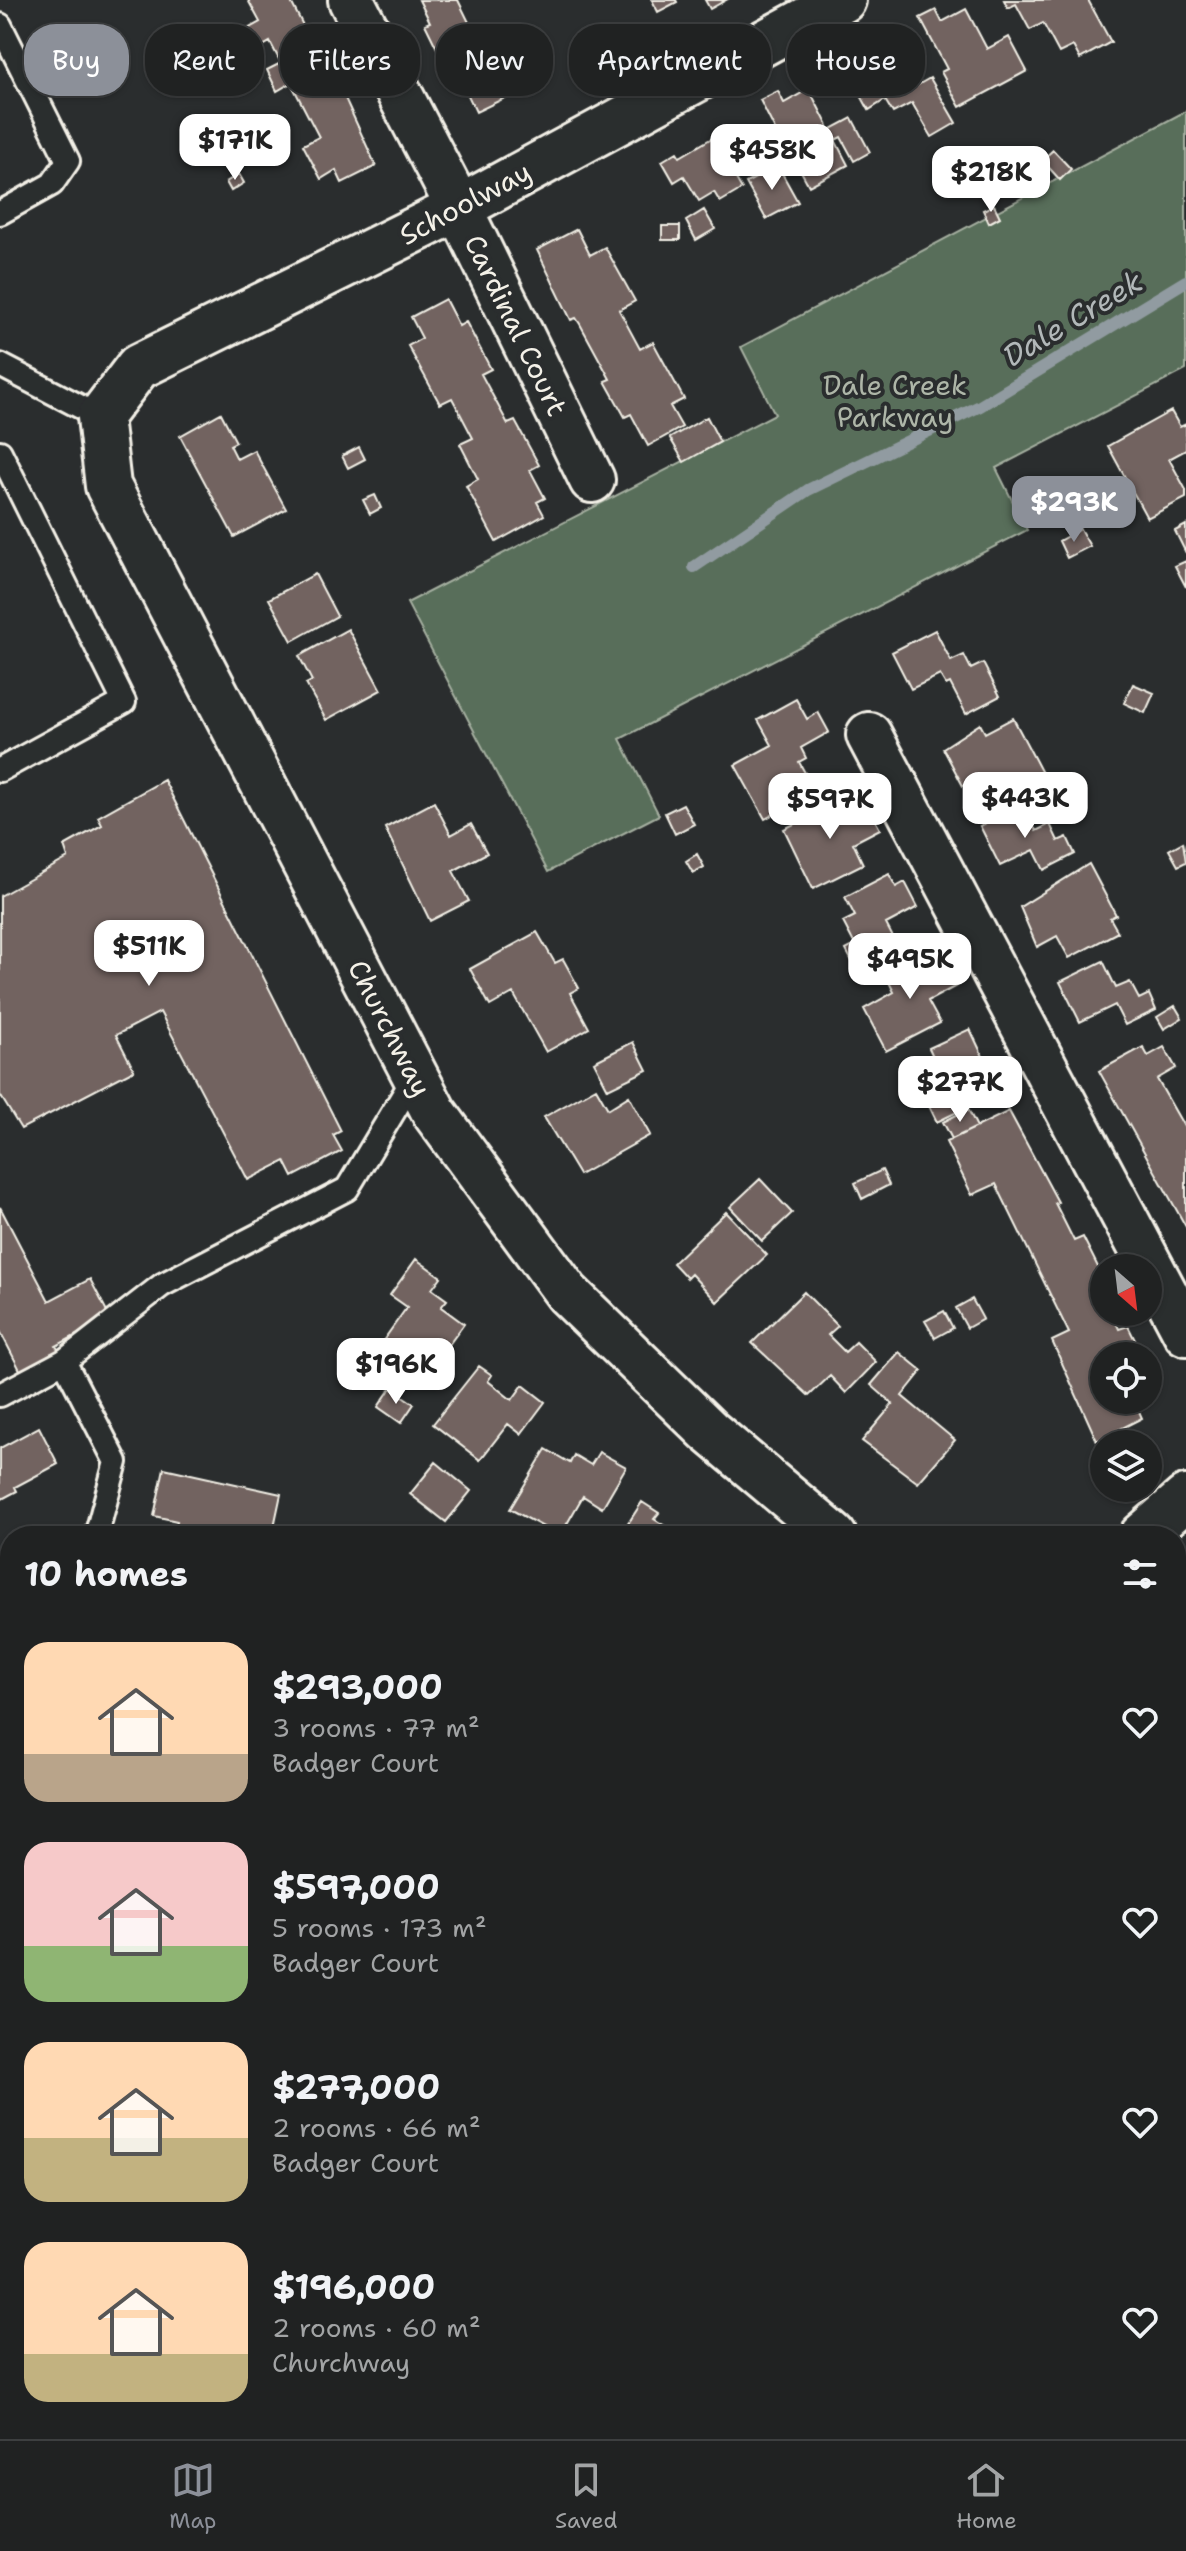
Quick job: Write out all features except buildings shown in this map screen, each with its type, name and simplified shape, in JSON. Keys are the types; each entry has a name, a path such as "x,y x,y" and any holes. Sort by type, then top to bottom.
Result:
{"street":[{"name":"Cardinal Court","path":"351,0 459,208 592,480"},
{"name":"Schoolway","path":"100,417 138,367 459,208 777,15 843,0"},
{"name":"Churchway","path":"100,417 108,486 434,1112 567,1293 709,1431 822,1526"},
{"path":"869,735 1186,1333"},
{"path":"1154,1526 1186,1498"}],"lane":[{"path":"0,25 68,161 52,184 0,213"},
{"path":"0,365 100,417"},
{"path":"0,452 124,702 0,770"},
{"path":"0,1395 64,1361 162,1285 347,1189 415,1076"},
{"path":"64,1361 116,1462 99,1526"}],"green space":[{"name":"Dale Creek Parkway","path":"1186,111 1186,370 996,468 1027,530 620,739 659,815 548,872 407,603 775,414 741,347"}],"waterway":[{"name":"Dale Creek","path":"694,567 808,490 980,406 1186,281"}]}
